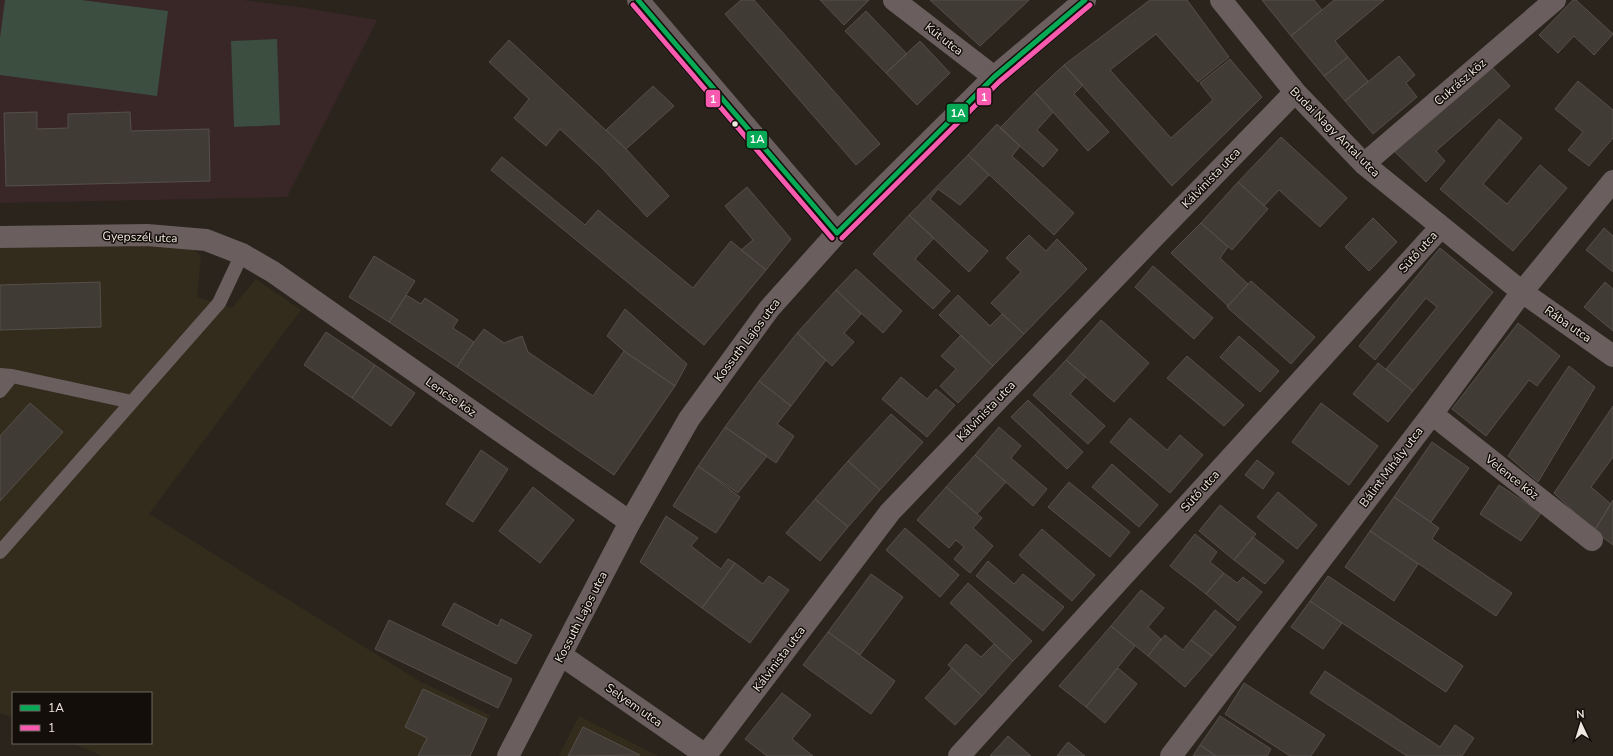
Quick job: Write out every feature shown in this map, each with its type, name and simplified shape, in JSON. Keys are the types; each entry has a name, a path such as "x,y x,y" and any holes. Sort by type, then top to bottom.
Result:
{"street":[{"path":"638,0 837,233"},
{"name":"Kút utca","path":"894,0 994,77"},
{"name":"Kossuth Lajos utca","path":"508,756 630,522 689,419 769,309 837,233 994,77 1085,0"},
{"name":"Budai Nagy Antal utca","path":"1221,0 1295,92 1364,164 1522,292"},
{"name":"Cukrász köz","path":"1364,164 1555,0"},
{"name":"Kálvinista utca","path":"707,756 890,512 1295,92"},
{"name":"Bálint Mihály utca","path":"1171,756 1432,414 1522,292 1613,181"},
{"name":"Sütő utca","path":"959,756 1441,227"},
{"name":"Gyepszél utca","path":"0,237 147,235 206,240 242,254 273,272"},
{"name":"Lencse köz","path":"273,272 630,522"},
{"name":"Rába utca","path":"1522,292 1613,356"},
{"name":"Velence köz","path":"1432,414 1592,540"},
{"name":"Selyem utca","path":"561,655 707,756"}],"lane":[{"path":"0,552 219,303 242,254"},
{"path":"0,391 6,376 132,402"}],"shaded area":[{"path":"0,0 243,0 305,8 377,20 287,197 0,203"},
{"path":"182,239 201,256 197,297 232,308 256,279 301,310 149,514 421,682 490,715 470,756 103,756 74,744 152,744 152,692 12,692 12,718 1,713 0,715 0,244"},
{"path":"579,716 658,756 559,756"}],"green space":[{"path":"5,0 81,0 168,11 157,96 0,75 0,38"},
{"path":"277,39 280,125 234,127 231,41"}],"building":[{"path":"741,0 754,0 880,144 856,165 725,14"},
{"path":"820,0 869,0 844,25"},
{"path":"930,0 1029,0 980,46"},
{"path":"1150,0 1187,0 1229,57 1198,82 1156,34 1110,70 1171,138 1213,100 1200,83 1230,59 1262,97 1172,186 1064,65"},
{"path":"1262,0 1314,0 1322,10 1291,36"},
{"path":"1334,0 1384,0 1335,41 1348,57 1324,76 1291,36"},
{"path":"1573,0 1576,0 1613,34 1594,55 1574,36 1558,53 1539,35"},
{"path":"866,11 907,54 886,73 845,31"},
{"path":"509,40 626,149 669,196 647,217 601,167 560,129 546,146 514,118 529,99 489,62"},
{"path":"920,41 950,73 917,105 886,73"},
{"path":"1399,56 1415,75 1406,83 1417,97 1373,134 1345,101"},
{"path":"1348,57 1368,81 1345,101 1324,76"},
{"path":"1064,65 1083,85 1074,94 1109,132 1088,151 1035,92"},
{"path":"1490,65 1510,86 1436,151 1445,161 1426,182 1393,150"},
{"path":"1578,81 1613,110 1613,138 1589,166 1568,150 1583,132 1555,109"},
{"path":"653,86 674,106 626,149 606,130"},
{"path":"1035,92 1053,112 1037,130 1058,150 1043,167 1000,128"},
{"path":"37,112 37,129 68,128 68,114 130,112 131,131 209,129 210,181 6,186 4,113"},
{"path":"1499,119 1522,138 1483,184 1507,204 1540,165 1567,188 1513,251 1440,189"},
{"path":"997,124 1020,146 1012,156 1074,213 1054,235 968,155"},
{"path":"1281,137 1347,198 1320,227 1279,190 1264,206 1238,182"},
{"path":"968,155 989,175 960,205 938,189 930,199 988,251 969,272 909,215"},
{"path":"502,157 585,225 598,210 693,288 731,241 766,270 704,345 491,170"},
{"path":"1238,182 1268,209 1232,250 1201,223"},
{"path":"747,187 791,239 766,270 741,250 753,240 725,206"},
{"path":"909,215 934,238 915,259 950,291 933,309 873,254"},
{"path":"1373,218 1397,242 1369,271 1345,247"},
{"path":"1201,223 1228,247 1220,258 1248,284 1228,306 1171,253"},
{"path":"1604,228 1613,236 1613,272 1586,250"},
{"path":"1029,235 1046,251 1057,239 1087,269 1024,334 991,303 1021,272 1006,258"},
{"path":"1440,248 1493,292 1413,391 1386,369 1437,307 1426,298 1375,360 1359,346"},
{"path":"374,256 415,281 389,322 349,297"},
{"path":"1153,266 1213,318 1194,339 1135,287"},
{"path":"856,269 902,311 883,333 836,290"},
{"path":"1251,281 1315,337 1291,364 1227,307"},
{"path":"100,282 101,327 0,330 0,285"},
{"path":"1605,282 1613,289 1613,331 1584,307"},
{"path":"836,290 861,314 844,333 854,342 832,366 797,333"},
{"path":"406,295 421,304 425,298 458,320 453,328 474,342 457,367 389,322"},
{"path":"958,295 990,326 1002,314 1024,334 993,366 939,315"},
{"path":"625,309 687,364 675,386 624,351 607,336"},
{"path":"1101,320 1149,363 1114,402 1066,360"},
{"path":"1518,323 1560,356 1537,386 1529,380 1486,436 1452,409"},
{"path":"484,329 504,343 522,336 528,352 593,396 624,351 675,386 614,475 457,367"},
{"path":"326,332 375,365 352,398 304,365"},
{"path":"797,333 826,360 791,406 759,381"},
{"path":"961,335 993,366 958,403 940,386 956,369 941,356"},
{"path":"1239,336 1279,371 1260,392 1220,357"},
{"path":"1187,356 1244,405 1224,426 1167,378"},
{"path":"1066,360 1086,377 1070,394 1105,426 1088,444 1033,395"},
{"path":"1378,363 1413,391 1388,422 1353,394"},
{"path":"375,365 415,393 391,426 352,398"},
{"path":"1569,366 1595,387 1538,482 1508,456"},
{"path":"901,377 927,399 936,389 955,405 927,437 882,399"},
{"path":"759,381 791,406 777,424 794,436 776,463 725,427"},
{"path":"1028,400 1083,452 1067,469 1011,417"},
{"path":"30,403 63,432 0,501 0,436"},
{"path":"1321,403 1378,446 1349,485 1292,442"},
{"path":"1613,406 1613,457 1591,487 1611,504 1594,531 1554,493"},
{"path":"891,414 923,442 880,490 848,461"},
{"path":"1130,418 1167,450 1180,435 1203,455 1170,493 1110,442"},
{"path":"725,427 767,456 738,493 698,466"},
{"path":"999,427 1021,446 1011,458 1047,489 1033,506 975,455"},
{"path":"1432,442 1469,468 1431,522 1394,497"},
{"path":"481,450 508,469 473,522 446,504"},
{"path":"975,455 1006,482 977,514 946,487"},
{"path":"1257,460 1274,473 1263,489 1245,475"},
{"path":"848,461 880,490 848,527 815,499"},
{"path":"1112,464 1158,505 1139,527 1092,487"},
{"path":"698,466 740,497 716,533 673,506"},
{"path":"1069,482 1130,532 1110,557 1048,507"},
{"path":"1499,485 1541,513 1521,541 1480,514"},
{"path":"533,487 574,520 540,563 499,531"},
{"path":"946,487 982,518 973,528 993,546 970,573 954,559 964,547 956,540 949,548 917,520"},
{"path":"1278,492 1317,525 1297,549 1257,517"},
{"path":"1394,497 1439,528 1432,539 1512,593 1496,616 1370,531"},
{"path":"815,499 848,527 820,561 786,533"},
{"path":"1613,500 1613,545 1594,531"},
{"path":"1220,505 1256,534 1234,560 1199,531"},
{"path":"666,516 698,538 691,546 721,569 728,559 735,563 702,608 640,562"},
{"path":"905,528 959,575 940,597 886,550"},
{"path":"1042,529 1095,575 1072,601 1019,555"},
{"path":"1370,531 1418,564 1394,601 1345,567"},
{"path":"1195,534 1217,552 1210,562 1224,573 1206,594 1170,566"},
{"path":"1253,537 1284,561 1265,584 1234,560"},
{"path":"988,561 1014,584 1023,574 1064,607 1043,631 976,576"},
{"path":"735,563 763,584 769,576 789,590 750,643 702,608"},
{"path":"1224,573 1237,583 1243,577 1262,592 1238,621 1206,594"},
{"path":"871,574 903,597 860,655 828,632"},
{"path":"1328,576 1463,666 1446,692 1310,601"},
{"path":"968,583 1032,641 1013,661 950,603"},
{"path":"1141,590 1164,608 1148,627 1161,639 1148,656 1111,626"},
{"path":"1310,601 1342,623 1323,649 1291,627"},
{"path":"454,603 498,626 501,619 532,635 516,664 442,625"},
{"path":"1215,610 1236,627 1212,656 1191,640"},
{"path":"389,620 512,679 498,708 375,649"},
{"path":"1111,626 1135,646 1086,707 1059,686"},
{"path":"828,632 895,681 871,714 803,665"},
{"path":"1165,635 1183,650 1191,640 1212,656 1185,687 1148,656"},
{"path":"966,644 981,657 994,644 1013,661 982,696 948,665"},
{"path":"952,668 982,696 955,725 925,698"},
{"path":"1118,668 1137,684 1105,723 1086,707"},
{"path":"1325,671 1440,747 1455,725 1474,738 1462,756 1407,756 1310,693"},
{"path":"1244,683 1325,735 1311,756 1290,756 1225,714"},
{"path":"423,689 487,719 470,756 418,756 427,738 405,727"},
{"path":"782,693 811,715 792,739 813,756 767,756 745,739"},
{"path":"1220,716 1271,749 1267,756 1216,756 1200,745"},
{"path":"583,727 640,755 568,756"},
{"path":"1008,736 1031,756 990,756"},
{"path":"1068,742 1085,756 1057,756"},
{"path":"1200,745 1216,756 1193,756"}],"transit line":[{"name":"1A","path":"638,0 837,233"},
{"name":"1A","path":"837,233 994,77 1085,0"},
{"name":"1","path":"633,5 832,238"},
{"name":"1","path":"842,238 999,82 1090,5"}]}
